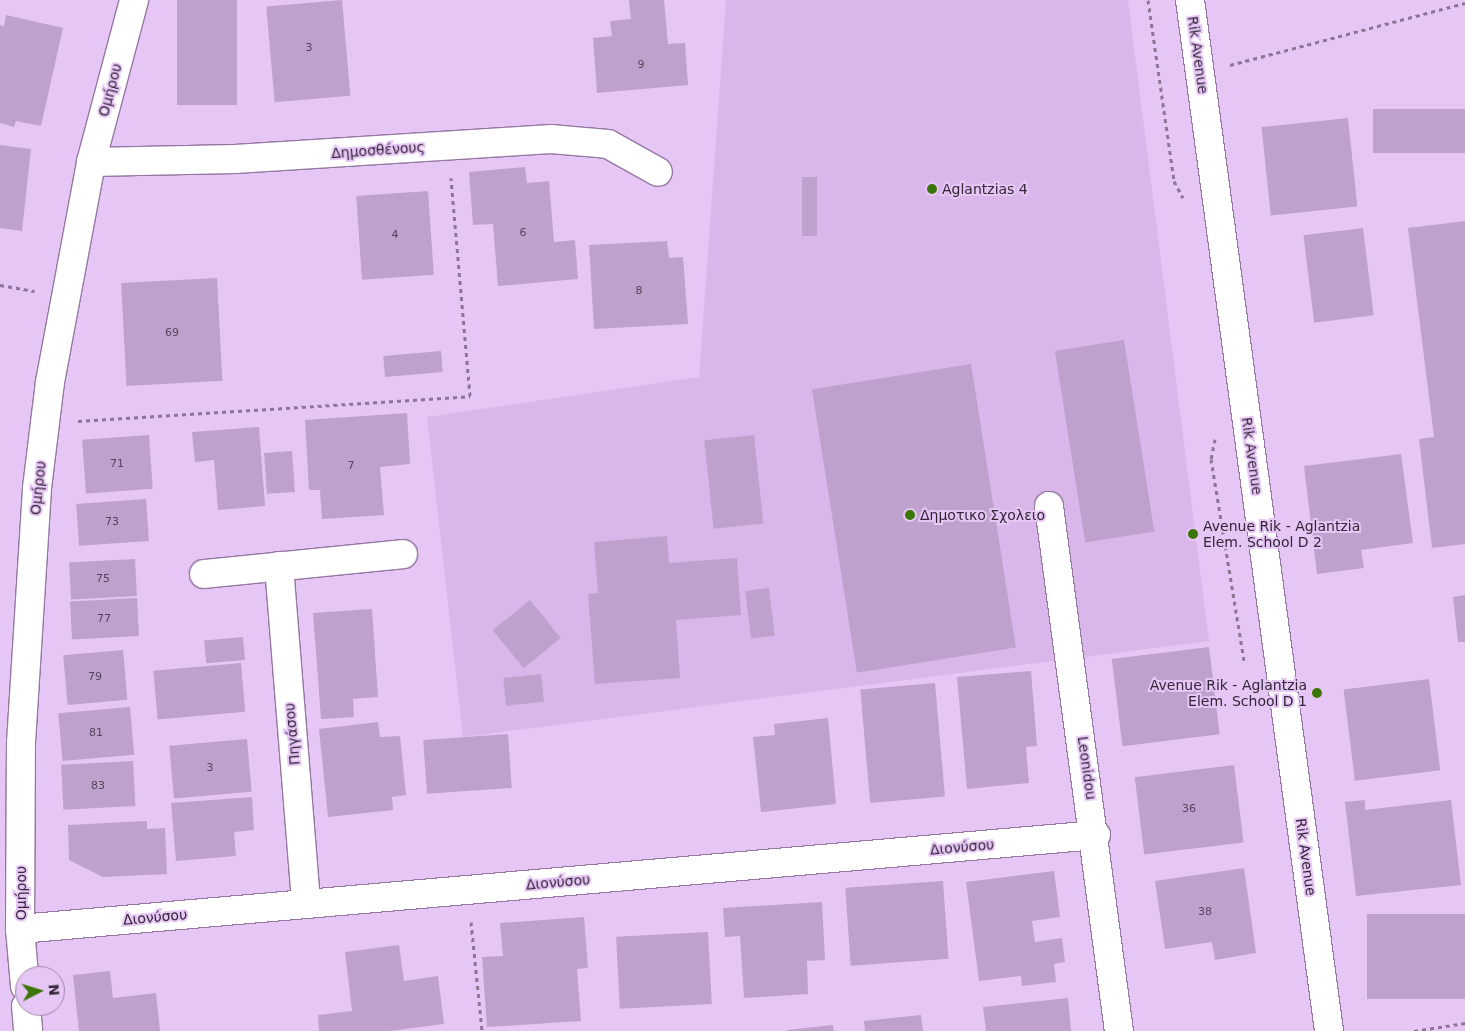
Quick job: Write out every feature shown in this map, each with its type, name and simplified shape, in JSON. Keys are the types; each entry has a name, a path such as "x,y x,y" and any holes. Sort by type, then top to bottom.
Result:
{"street":[{"name":"Ομήρου","path":"23,966 20,929 26,623 45,423 91,162 134,0"},
{"name":"Rik Avenue","path":"1190,0 1329,1031"},
{"name":"Δημοσθένους","path":"91,162 584,140 625,150 658,172"},
{"name":"Leonidou","path":"1049,506 1096,835 1119,1031"},
{"path":"204,574 403,554"},
{"name":"Πηγάσου","path":"279,566 306,903"},
{"name":"Διονύσου","path":"20,929 1096,835"},
{"path":"27,1016 28,1031"}],"path":[{"path":"1200,73 1465,3"},
{"path":"45,423 470,396 449,145"},
{"path":"467,889 482,1031"},
{"path":"1414,1031 1465,1023"}],"shaded area":[{"name":"Aglantzias 4","path":"726,0 1128,0 1209,641 463,737 427,417 699,377"}],"building":[{"path":"177,0 237,0 237,105 177,105"},
{"path":"342,0 350,96 275,102 266,7"},
{"path":"629,0 664,0 668,44 685,43 688,85 597,93 593,38 612,36 610,21 631,19"},
{"path":"6,15 63,28 41,126 16,121 14,127 0,123 0,25 4,26"},
{"path":"1373,109 1465,109 1465,153 1373,153"},
{"path":"1348,118 1357,207 1271,216 1261,127"},
{"path":"0,145 31,149 22,231 0,228"},
{"path":"525,167 527,183 549,181 554,242 575,240 578,279 498,286 493,224 473,225 469,172"},
{"path":"802,177 817,177 817,236 802,236"},
{"path":"428,191 434,275 362,280 356,196"},
{"path":"1465,221 1465,544 1432,548 1419,439 1434,437 1408,228"},
{"path":"1363,228 1374,315 1314,323 1303,235"},
{"path":"667,241 669,258 683,257 688,324 594,329 589,245"},
{"path":"217,278 222,381 127,386 121,283"},
{"path":"1124,340 1154,532 1085,543 1055,351"},
{"path":"441,351 443,372 385,377 383,356"},
{"name":"Δημοτικο Σχολειο","path":"971,364 1016,647 857,673 812,389"},
{"path":"407,413 410,464 380,467 384,515 322,519 320,490 309,490 305,420"},
{"path":"259,427 265,506 218,510 214,460 195,462 192,432"},
{"path":"149,435 153,489 86,494 82,440"},
{"path":"754,435 763,524 714,529 704,440"},
{"path":"292,451 295,492 267,494 264,453"},
{"path":"1401,454 1413,543 1361,550 1364,568 1317,574 1304,466"},
{"path":"146,499 149,541 79,546 76,504"},
{"path":"667,536 669,563 737,558 741,615 676,620 680,678 595,684 588,594 598,593 594,542"},
{"path":"135,559 137,596 71,599 69,562"},
{"path":"769,588 775,636 751,639 745,591"},
{"path":"1465,595 1465,642 1458,642 1453,597"},
{"path":"137,598 139,636 72,639 70,602"},
{"path":"530,600 561,638 524,668 493,630"},
{"path":"372,609 378,697 353,699 354,717 321,719 313,613"},
{"path":"243,637 245,660 206,663 204,640"},
{"path":"1209,647 1220,734 1122,746 1112,659"},
{"path":"123,650 127,700 68,705 63,655"},
{"path":"241,663 245,712 158,719 153,671"},
{"path":"1031,671 1037,746 1026,747 1029,783 967,789 957,677"},
{"path":"541,674 544,702 506,706 503,678"},
{"path":"1429,679 1440,770 1355,781 1344,689"},
{"path":"935,683 945,797 870,803 860,690"},
{"path":"130,707 134,755 62,761 58,713"},
{"path":"828,718 836,804 761,812 753,737 775,735 774,724"},
{"path":"378,722 380,737 400,736 406,795 392,797 393,810 328,817 319,729"},
{"path":"508,734 512,788 427,794 423,740"},
{"path":"247,739 252,792 174,799 169,746"},
{"path":"133,761 135,806 63,810 61,765"},
{"path":"1234,765 1244,842 1144,855 1135,777"},
{"path":"252,797 254,830 234,832 236,856 176,861 171,803"},
{"path":"1365,800 1365,810 1451,800 1461,885 1356,896 1345,802"},
{"path":"147,821 147,829 165,828 167,874 103,877 69,860 68,825"},
{"path":"1244,868 1256,953 1215,960 1212,942 1165,949 1155,881"},
{"path":"1054,871 1060,917 1032,921 1035,942 1062,938 1065,962 1054,964 1056,982 1022,986 1021,976 979,981 966,882"},
{"path":"943,881 948,959 851,966 845,888"},
{"path":"822,902 825,960 807,961 808,994 744,998 740,936 725,937 723,908"},
{"path":"1367,914 1465,914 1465,999 1367,999"},
{"path":"584,917 588,968 577,969 581,1021 487,1027 482,957 503,956 500,923"},
{"path":"708,932 712,1004 620,1009 616,937"},
{"path":"399,945 404,981 438,976 444,1024 390,1031 319,1031 318,1015 352,1011 345,952"},
{"path":"110,971 113,998 156,993 160,1031 79,1031 73,975"},
{"path":"1068,998 1071,1031 986,1031 983,1007"},
{"path":"921,1015 923,1031 865,1031 864,1021"},
{"path":"833,1025 834,1031 787,1031 787,1030"}],"place":[{"name":"Aglantzias 4","path":"932,189"},
{"name":"Δημοτικο Σχολειο","path":"910,515"},
{"name":"Avenue Rik - Aglantzia Elem. School D 2","path":"1193,534"},
{"name":"Avenue Rik - Aglantzia Elem. School D 1","path":"1317,693"}]}
